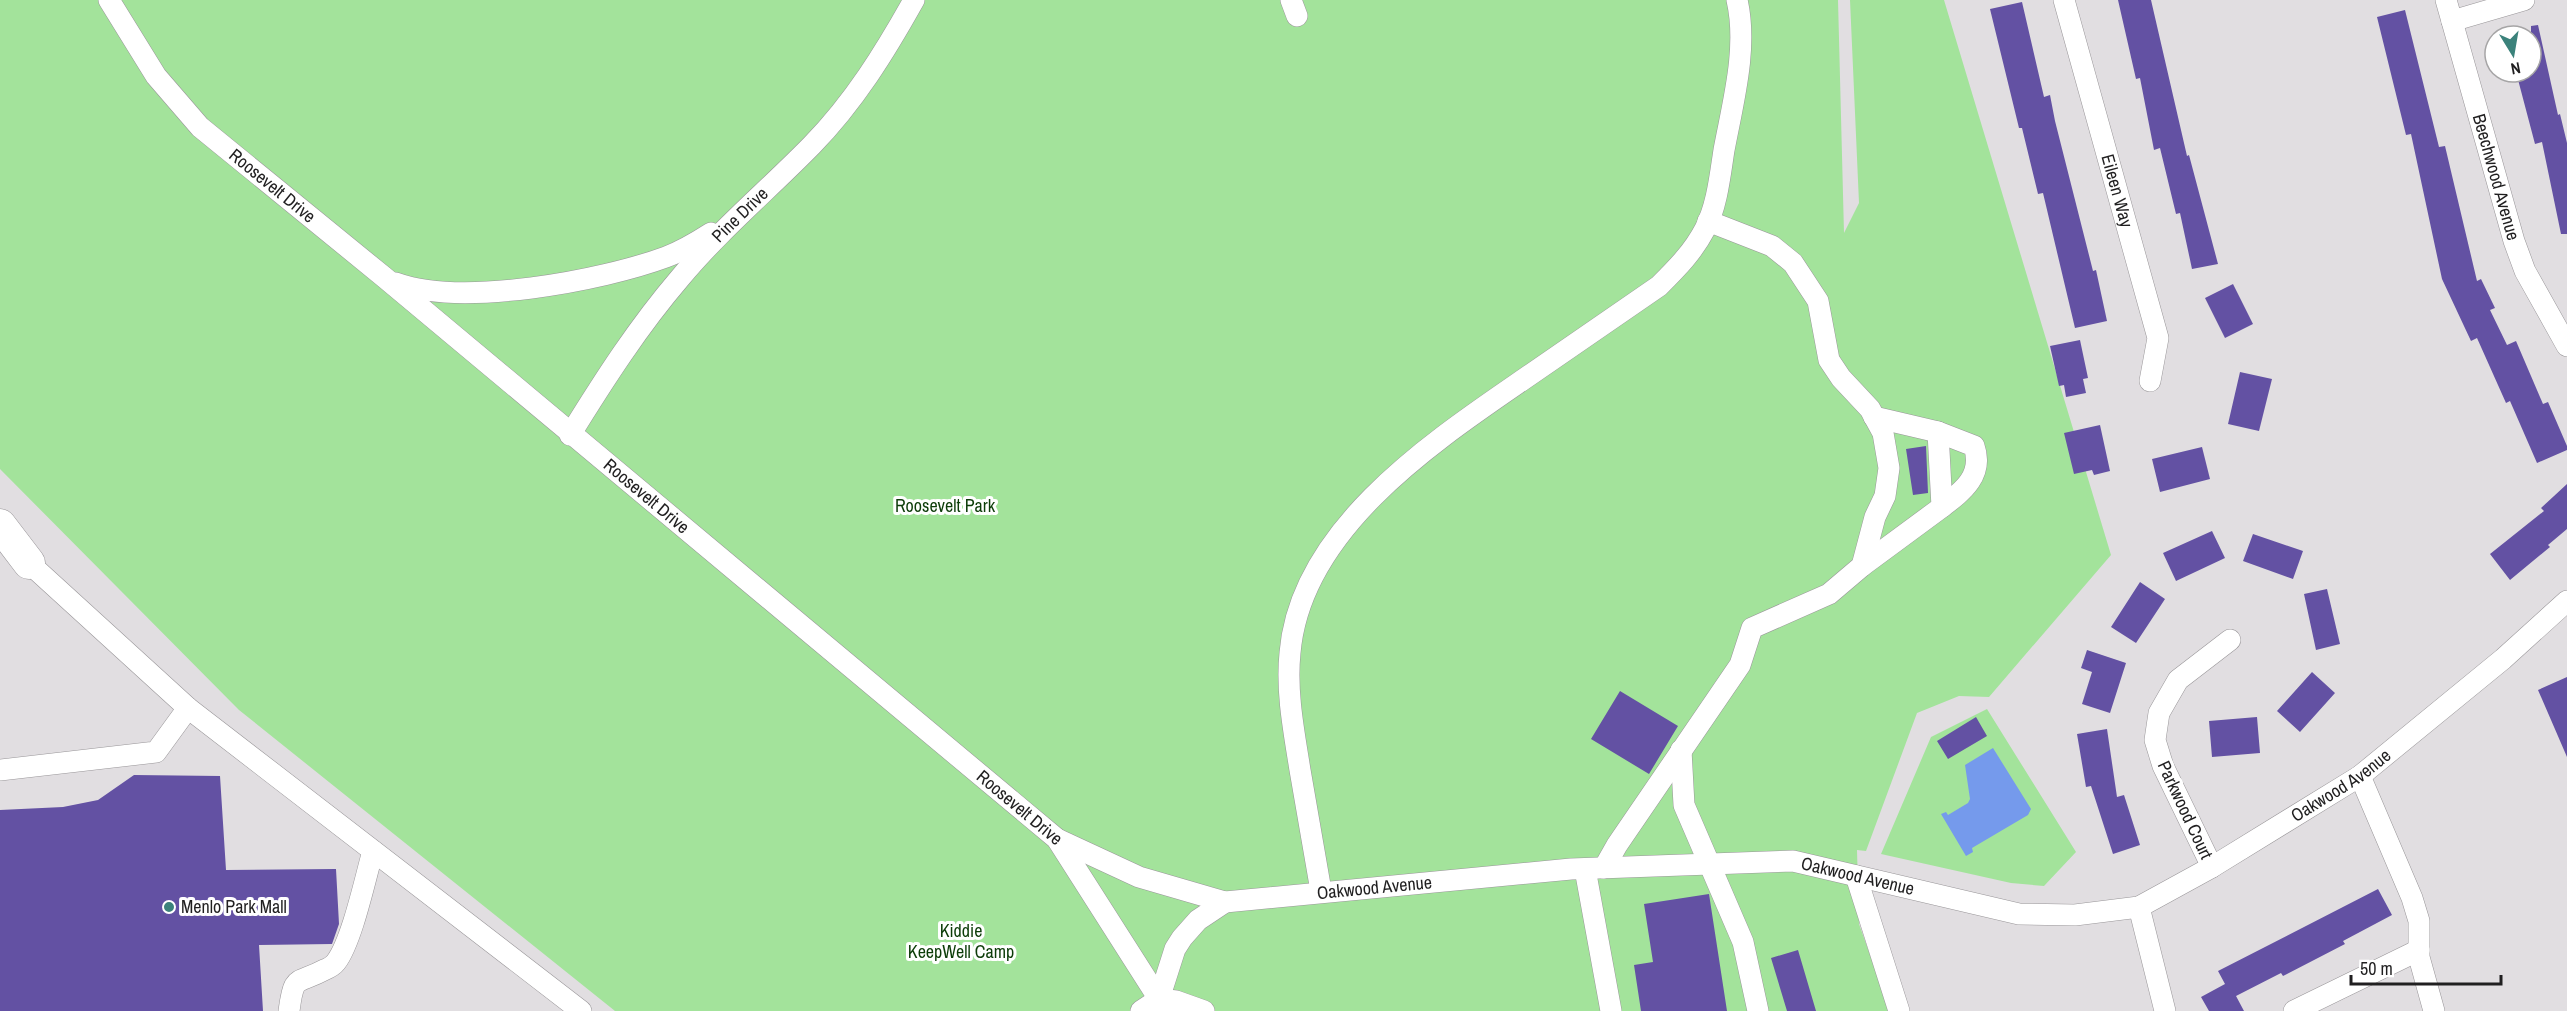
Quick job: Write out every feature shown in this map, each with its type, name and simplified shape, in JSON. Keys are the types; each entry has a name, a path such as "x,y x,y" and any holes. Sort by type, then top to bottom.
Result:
{"highway":[{"path":"0,525 29,563"},
{"path":"0,536 29,563"}],"street":[{"name":"Roosevelt Drive","path":"109,0 156,76 200,127 384,277 570,435 1057,839 1161,1005"},
{"name":"Pine Drive","path":"570,435 619,356 680,277 844,109 873,70 914,0"},
{"path":"1321,891 1293,730 1289,691 1290,653 1296,616 1308,585 1338,538 1362,509 1400,471 1449,430 1659,286 1685,261 1708,221 1717,194 1737,79 1740,39 1737,0"},
{"name":"Eileen Way","path":"2064,0 2158,338 2150,381"},
{"name":"Beechwood Avenue","path":"2446,0 2514,241 2525,271 2567,346"},
{"path":"2452,21 2524,0"},
{"path":"384,277 414,289 435,293 506,290 591,277 667,257 694,244 739,214"},
{"path":"1708,221 1772,246 1793,263 1818,301 1829,360 1841,378 1870,409 1883,434 1889,468 1885,496 1875,517 1862,566"},
{"path":"1611,1011 1594,868 1617,845 1740,664 1752,628 1829,594 1862,566 1966,489 1976,471 1977,454 1974,446 1938,432 1874,417"},
{"path":"1938,432 1942,507"},
{"path":"29,563 188,708 581,1011"},
{"name":"Oakwood Avenue","path":"1057,839 1139,877 1225,902 1321,891 1594,868 1793,861 2019,914 2075,915 2139,907 2212,867 2360,776 2503,659 2566,604"},
{"name":"Parkwood Court","path":"2212,867 2163,766 2155,740 2159,713 2178,680 2230,640"},
{"path":"0,770 156,752 188,708"},
{"path":"1681,750 1684,806 1743,942 1758,1011"},
{"path":"2360,776 2412,898 2419,921 2419,951 2434,1011"},
{"path":"289,1011 294,986 301,978 334,965 344,949 373,851"},
{"path":"1856,876 1899,1011"},
{"path":"1161,1005 1175,949 1198,920 1225,902"},
{"path":"2139,907 2165,1011"},
{"path":"2294,1011 2419,951"},
{"path":"1141,1011 1176,1001 1204,1011"}],"green space":[{"name":"Roosevelt Park","path":"0,0 1838,0 1844,233 1859,203 1850,0 1944,0 2111,555 1989,697 1959,696 1917,713 1866,851 1857,850 1859,924 1890,1011 615,1011 239,710 0,469"},
{"path":"1987,709 2076,852 2044,886 2011,883 1881,854 1931,737"}],"water":[{"path":"1993,748 2031,809 2028,815 1972,848 1973,852 1966,856 1941,814 1946,812 1948,815 1968,803 1970,799 1965,765"}],"building":[{"path":"2118,0 2151,0 2187,156 2189,155 2218,264 2192,269 2180,213 2176,214 2160,148 2154,150 2140,78 2136,79"},
{"path":"2022,2 2044,97 2050,95 2093,271 2096,270 2107,321 2075,328 2043,193 2038,194 2022,128 2019,128 1990,9"},
{"path":"2405,10 2439,147 2445,146 2477,281 2481,279 2495,308 2490,310 2507,345 2516,341 2543,404 2548,402 2567,446 2567,450 2537,463 2510,401 2506,403 2477,338 2471,341 2442,279 2411,134 2406,135 2377,17"},
{"path":"2543,48 2558,115 2560,114 2567,143 2567,234 2561,234 2542,142 2535,144 2519,84 2543,84"},
{"path":"2233,284 2253,324 2225,338 2205,298"},
{"path":"2080,340 2088,378 2083,379 2086,393 2066,397 2064,385 2059,386 2050,346"},
{"path":"2240,372 2272,379 2259,431 2228,424"},
{"path":"2100,425 2110,471 2094,475 2092,470 2074,474 2064,433"},
{"path":"1926,446 1928,493 1913,495 1906,449"},
{"path":"2202,447 2210,479 2160,492 2152,459"},
{"path":"2567,484 2567,529 2548,545 2550,547 2510,580 2490,554 2544,511 2541,508"},
{"path":"2212,531 2225,558 2176,581 2163,553"},
{"path":"2253,534 2303,551 2293,579 2243,561"},
{"path":"2140,582 2165,599 2136,643 2111,627"},
{"path":"2327,589 2340,644 2316,650 2304,594"},
{"path":"2087,650 2126,663 2110,713 2082,704 2092,672 2081,668"},
{"path":"2312,672 2335,693 2300,732 2277,711"},
{"path":"2567,677 2567,757 2538,690"},
{"path":"1620,691 1678,726 1649,774 1591,739"},
{"path":"1976,717 1987,736 1948,759 1937,741"},
{"path":"2257,717 2260,753 2212,757 2209,721"},
{"path":"2107,729 2117,797 2124,795 2140,845 2113,854 2091,786 2086,787 2077,734"},
{"name":"Menlo Park Mall","path":"134,775 220,776 226,870 336,869 339,924 332,944 259,945 263,1011 0,1011 0,810 63,807 98,800"},
{"path":"2378,889 2392,915 2343,941 2345,944 2283,976 2281,973 2236,996 2244,1011 2209,1011 2201,997 2225,984 2218,971"},
{"path":"1709,894 1727,1011 1641,1011 1634,965 1653,962 1644,904"},
{"path":"1798,950 1816,1011 1787,1011 1771,958"}],"place":[{"name":"Menlo Park Mall","path":"169,907"}],"park label":[{"name":"Kiddie KeepWell Camp","path":"961,941"}]}
